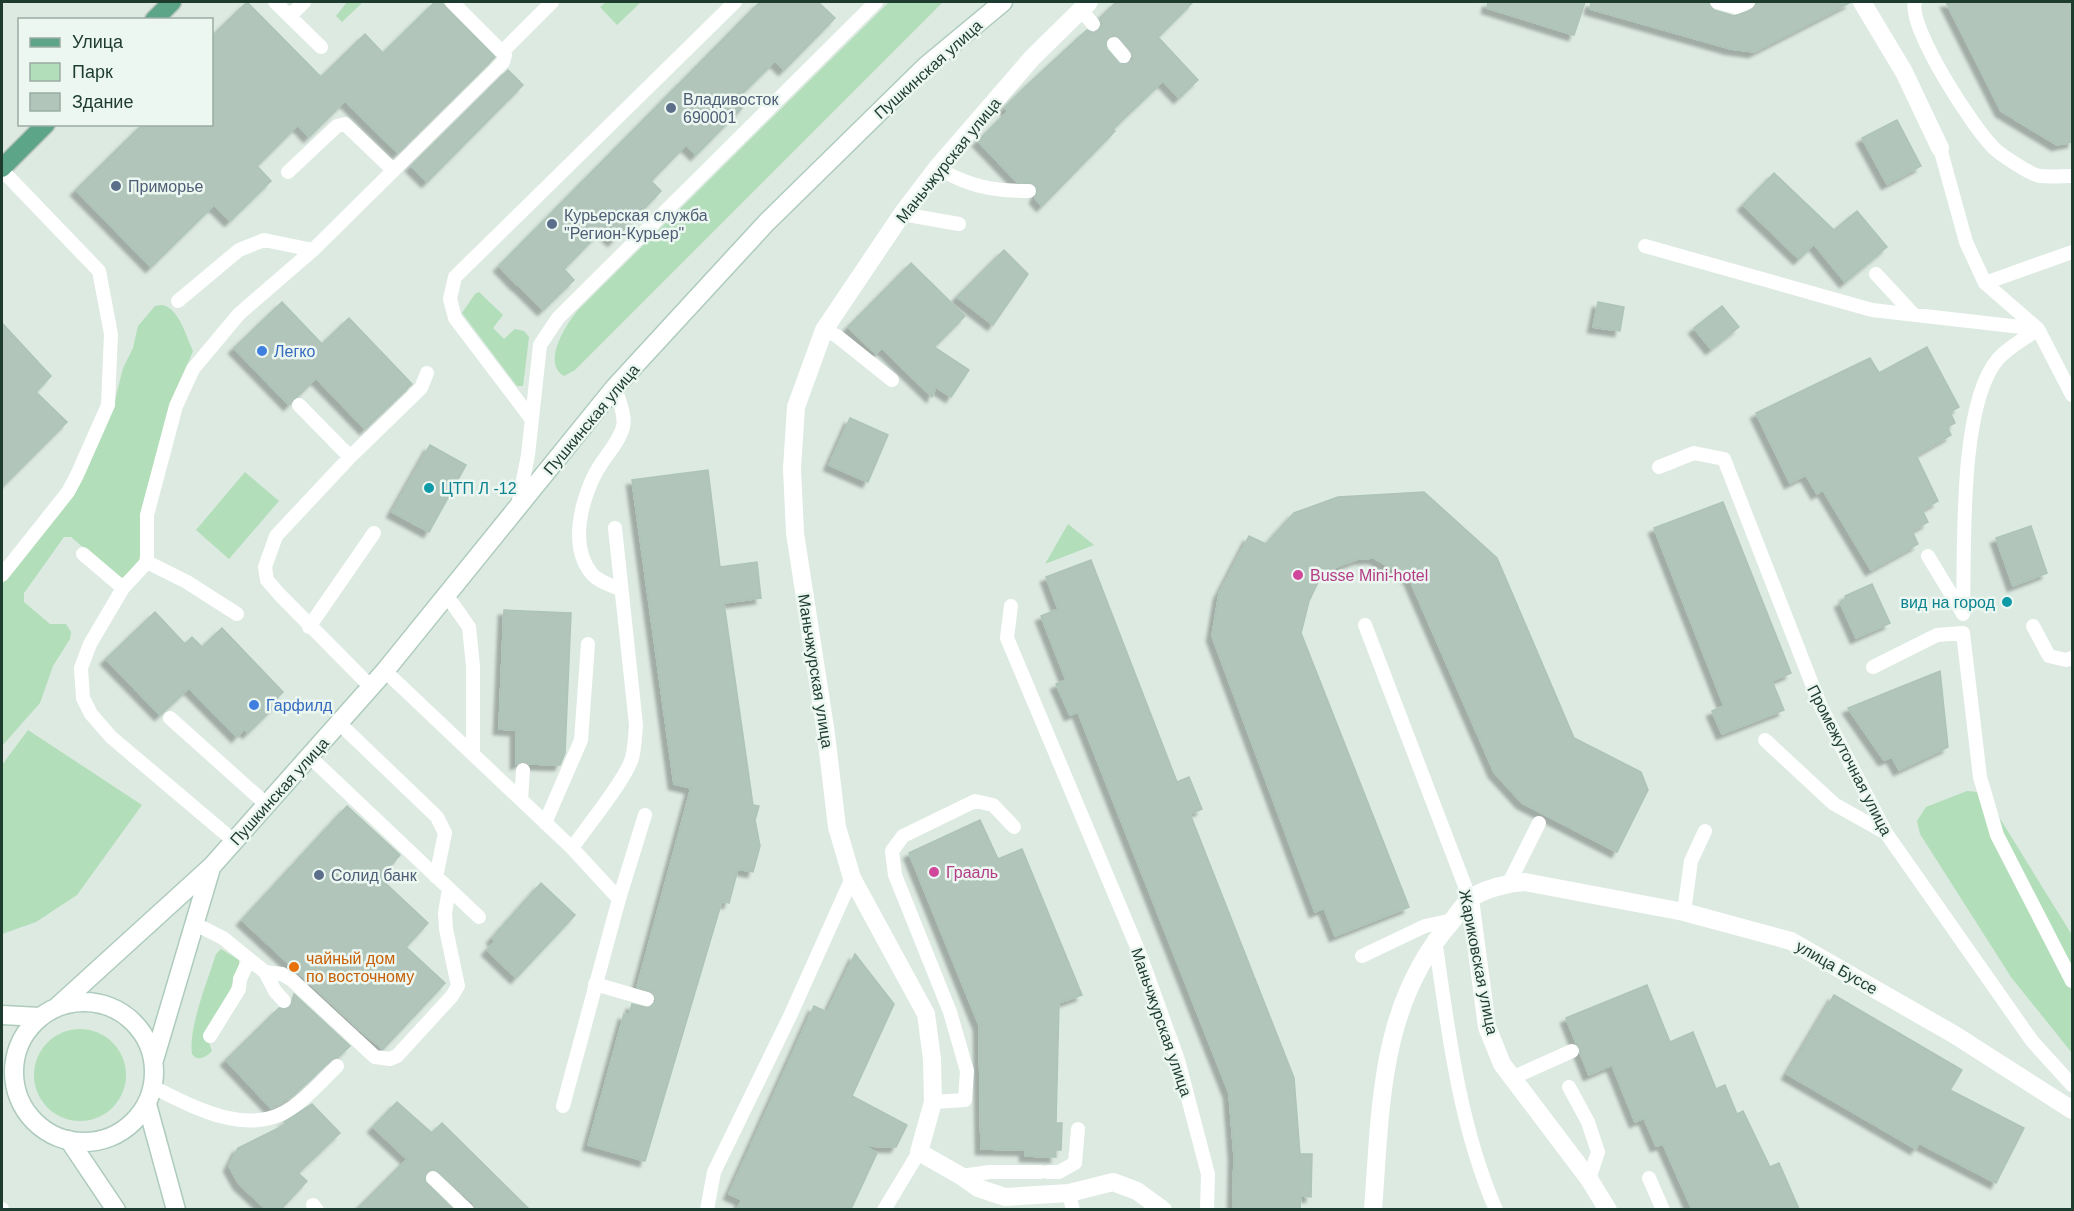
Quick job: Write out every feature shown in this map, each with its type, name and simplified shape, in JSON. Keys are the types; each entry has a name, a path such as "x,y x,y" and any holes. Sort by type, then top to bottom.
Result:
{"main road":[{"path":"156,18 172,2"},
{"path":"2,169 44,126"}],"street":[{"name":"Пушкинская улица","path":"57,1007 212,866 385,671 615,387 766,223 926,66 1003,2"},
{"path":"1862,2 1904,72 1940,148"},
{"name":"Маньчжурская улица","path":"919,1152 933,1102 932,1059 926,1014 852,878 837,827 826,734 794,522 792,468 796,407 824,330 902,214 937,168 1032,58 1085,6"},
{"name":"Пушкинская улица","path":"154,1060 212,866"},
{"name":"улица Буссе","path":"1470,899 1509,883 1525,882 1684,912 1791,941 1955,1035 2073,1110"},
{"path":"1373,1209 1384,1066 1394,1026 1409,987 1435,939 1470,899"},
{"name":"Жариковская улица","path":"1470,899 1487,1027 1502,1064 1589,1179 1608,1209"},
{"path":"2,1085 19,1099 31,1118 48,1132 69,1140 99,1141 127,1128 147,1104 153,1087 154,1060 142,1030 118,1010 88,1001 57,1007 40,1017 25,1033 16,1054 14,1077 19,1099"},
{"path":"2,1014 40,1017"},
{"path":"147,1104 176,1209"},
{"path":"69,1140 116,1209"},
{"path":"919,1152 978,1188 1005,1197 1071,1201 1113,1182 1137,1191 1163,1209"}],"lane":[{"path":"275,2 321,47"},
{"path":"290,16 304,2"},
{"path":"234,841 111,737 91,714 83,698 81,668 90,644 123,588 147,562 147,515 177,406 194,369 238,314 313,250 503,62 505,55 452,2"},
{"path":"502,52 552,2"},
{"path":"530,417 455,318 450,299 455,277 735,2"},
{"path":"517,510 528,455 530,417 540,345 558,318 876,2"},
{"path":"1717,2 1736,7 1748,2"},
{"path":"1915,2 1913,8 1923,39 1967,114 1996,150 2037,176 2073,176"},
{"path":"1085,6 1093,24"},
{"path":"1113,44 1124,56"},
{"path":"288,172 337,126 345,124 393,170"},
{"path":"1940,148 1966,242 1985,283 2038,329 2072,390"},
{"path":"937,168 966,184 1008,191 1029,191"},
{"path":"2,169 99,271 111,334 108,405 81,467 68,492 2,575"},
{"path":"902,214 959,224"},
{"path":"178,301 239,250 264,240 313,250"},
{"path":"1645,246 1872,310 2038,329"},
{"path":"1985,283 2073,252"},
{"path":"1876,274 1914,315"},
{"path":"1928,556 1963,614 1968,451 1983,389 1998,359 2038,329"},
{"path":"824,330 837,336 892,380"},
{"path":"371,687 309,627 267,580 265,567 276,536 350,457 421,388 427,373"},
{"path":"615,387 624,423 621,434 595,474 582,507 579,535 584,562 593,575 620,589"},
{"path":"299,405 350,457"},
{"name":"Промежуточная улица","path":"1659,467 1694,453 1724,459 1821,707 1886,833 2032,1041 2073,1085"},
{"path":"572,848 632,760 636,725 615,528"},
{"path":"309,627 374,533"},
{"path":"84,554 123,588"},
{"path":"147,562 187,582 237,614"},
{"path":"447,596 469,627 473,754"},
{"name":"Маньчжурская улица","path":"1011,606 1007,638 1139,952 1178,1060 1208,1174 1207,1209"},
{"name":"Жариковская улица","path":"1365,625 1470,899"},
{"path":"2033,626 2049,656 2066,660 2073,658"},
{"path":"1873,667 1937,635 1963,633 1980,777 1997,835 2073,981"},
{"path":"545,823 580,740 588,644"},
{"path":"385,671 572,848 619,898"},
{"path":"170,718 267,804"},
{"path":"339,723 437,817 445,833 436,877"},
{"path":"1765,740 1834,804 1886,833"},
{"path":"310,757 479,917"},
{"path":"520,800 523,770"},
{"path":"933,1102 965,1100 967,1071 950,1012 895,875 892,850 903,836 975,801 993,805 1014,827"},
{"path":"563,1106 619,898 645,815"},
{"path":"1509,883 1539,823"},
{"path":"1684,912 1691,861 1705,831"},
{"path":"707,1209 714,1172 790,1016 852,878"},
{"path":"265,972 282,974 292,980 375,1058 390,1059 397,1056 452,996 458,986 446,929 445,913 449,889"},
{"path":"1362,956 1425,926 1453,920"},
{"path":"195,924 223,938 265,972 275,991 284,1001"},
{"path":"1435,939 1448,1035 1466,1115 1483,1179 1496,1209"},
{"path":"210,1036 239,989 240,979 249,960"},
{"path":"595,984 647,999"},
{"path":"1514,1077 1572,1050"},
{"path":"153,1087 204,1112 229,1119 261,1119 279,1115 293,1107 338,1066"},
{"path":"1569,1087 1588,1122 1598,1152 1589,1179"},
{"path":"961,1176 990,1172 1059,1172 1075,1163 1078,1129"},
{"path":"884,1209 919,1152"},
{"path":"433,1178 467,1209"},
{"path":"1649,1178 1663,1209"}],"green space":[{"path":"347,2 363,2 342,22 336,16"},
{"path":"606,2 641,2 617,25 600,7"},
{"path":"889,2 943,2 575,370 564,376 558,370 555,353 563,333 578,310"},
{"path":"479,292 503,315 493,328 504,339 515,329 524,331 529,337 523,386 517,386 462,313 475,294"},
{"path":"162,305 173,311 193,351 171,403 142,514 141,554 138,562 124,577 119,578 71,537 64,537 24,593 24,602 50,624 66,624 71,632 70,639 53,666 40,703 2,746 2,584 71,497 113,408 123,368 133,348 138,326 155,306"},
{"path":"245,472 279,501 229,559 196,530"},
{"path":"1068,524 1094,545 1045,564"},
{"path":"28,730 142,805 77,895 36,922 2,934 2,765"},
{"path":"1967,791 1978,792 1994,809 2072,935 2072,1053 2011,977 1920,834 1917,821 1926,807"},
{"path":"221,949 239,960 239,965 228,996 206,1035 212,1051 205,1057 197,1058 192,1054 193,1031 216,954"},
{"path":"80,1029 97,1033 112,1043 122,1058 126,1075 122,1092 112,1107 97,1117 80,1121 63,1117 48,1107 38,1092 34,1075 38,1058 48,1043 63,1033"}],"building":[{"path":"247,2 321,77 365,34 383,53 435,2 441,2 495,57 398,153 345,101 309,137 298,125 257,166 271,181 230,221 214,205 151,267 76,190 141,126 213,126 213,35"},
{"path":"760,2 818,2 835,18 784,70 775,61 738,98 745,105 696,155 686,145 651,181 661,191 613,241 602,230 564,269 574,280 543,310 518,285 520,283 517,285 499,266"},
{"path":"1116,2 1193,2 1158,37 1198,80 1179,98 1163,81 1113,129 1115,131 1042,206 1035,198 1038,191 1034,184 1017,182 978,141 1008,111 1005,107 1087,30 1094,33 1099,30 1102,23 1100,18","holes":["1113,35 1120,38 1131,51 1133,59 1129,63 1120,64 1107,49 1106,40"]},
{"path":"1488,2 1585,2 1574,35 1487,8"},
{"path":"1591,2 1708,2 1714,10 1734,16 1752,10 1757,2 1851,2 1754,52 1731,49 1590,9"},
{"path":"1946,2 2073,2 2073,142 2057,145 2001,111"},
{"path":"508,70 523,85 427,182 411,166"},
{"path":"1897,120 1921,166 1887,184 1862,138"},
{"path":"1774,173 1834,230 1857,211 1887,247 1845,282 1814,244 1799,259 1743,205"},
{"path":"1004,250 1028,274 993,325 957,297"},
{"path":"911,263 965,316 934,347 969,370 951,397 936,387 932,397 882,348 876,354 848,327"},
{"path":"282,302 322,344 349,318 412,384 365,429 316,378 289,405 234,348"},
{"path":"1598,302 1624,307 1620,331 1593,327"},
{"path":"1722,306 1739,327 1711,349 1694,328"},
{"path":"2,323 51,376 36,392 67,422 2,487"},
{"path":"1927,347 1959,407 1950,412 1955,423 1947,427 1951,435 1916,455 1938,501 1922,510 1928,522 1912,531 1918,544 1871,570 1823,490 1817,494 1806,475 1790,483 1756,413 1870,358 1879,373"},
{"path":"850,418 888,435 868,482 829,465"},
{"name":"ЦТП Л -12","path":"430,445 466,465 429,532 392,512"},
{"path":"708,470 720,567 757,562 761,598 724,603 753,805 759,806 755,820 760,846 753,872 738,869 729,903 722,901 645,1161 588,1145 624,1014 629,1015 632,1004 649,1008 656,1001 653,992 637,987 691,788 674,784 632,480"},
{"path":"1424,492 1497,558 1574,738 1641,772 1648,790 1617,852 1522,803 1494,772 1409,578 1374,558 1358,559 1323,572 1309,601 1301,633 1409,907 1335,936 1324,908 1315,912 1212,636 1219,594 1249,536 1266,544 1294,513 1338,497"},
{"path":"1723,502 1791,673 1772,681 1784,710 1722,734 1712,711 1724,706 1654,528"},
{"path":"2031,526 2047,573 2013,586 1996,538"},
{"path":"1091,560 1177,782 1189,777 1202,809 1190,814 1294,1078 1300,1154 1312,1154 1311,1197 1301,1196 1300,1209 1233,1209 1234,1155 1229,1093 1078,712 1070,715 1056,684 1066,680 1041,616 1058,609 1046,577"},
{"path":"1872,584 1890,623 1856,638 1840,602 1846,599 1845,596"},
{"path":"504,610 571,613 565,753 560,765 530,764 523,761 516,764 516,730 499,729"},
{"path":"155,612 185,644 192,637 202,647 222,628 283,692 276,699 279,702 248,733 244,729 237,737 189,688 160,715 106,659"},
{"path":"1940,671 1948,747 1899,770 1892,757 1884,760 1848,708"},
{"path":"347,806 400,855 380,878 428,923 406,947 445,983 383,1049 242,920"},
{"path":"980,820 998,859 1022,849 1082,995 1059,1003 1056,1123 1062,1123 1061,1150 1055,1150 1056,1157 1025,1156 1025,1150 981,1149 979,1025 909,853"},
{"path":"541,883 575,915 516,978 487,950 495,941 492,938"},
{"path":"855,954 894,1004 852,1096 907,1125 896,1147 865,1146 877,1153 851,1209 737,1209 742,1200 729,1194 814,1006 827,1012"},
{"path":"1647,985 1670,1042 1693,1032 1716,1089 1725,1085 1737,1114 1743,1111 1770,1167 1779,1163 1799,1209 1692,1209 1663,1144 1656,1146 1644,1118 1635,1122 1612,1065 1589,1075 1566,1018"},
{"path":"294,994 350,1046 331,1060 293,1096 271,1108 226,1060 279,1008 290,1007"},
{"path":"1834,995 1962,1070 1950,1090 2024,1128 1996,1183 1919,1143 1916,1149 1787,1074"},
{"path":"397,1102 432,1133 442,1123 529,1209 476,1209 473,1203 434,1169 426,1172 425,1181 453,1209 357,1209 407,1159 373,1127"},
{"path":"312,1104 340,1133 298,1173 307,1181 281,1209 266,1209 239,1184 229,1166 238,1148 287,1124 284,1122"}],"place":[{"name":"Владивосток 690001","path":"671,108"},
{"name":"Приморье","path":"116,186"},
{"name":"Курьерская служба \"Регион-Курьер\"","path":"552,224"},
{"name":"Легко","path":"262,351"},
{"name":"ЦТП Л -12","path":"429,488"},
{"name":"Busse Mini-hotel","path":"1298,575"},
{"name":"вид на город","path":"2007,602"},
{"name":"Гарфилд","path":"254,705"},
{"name":"Грааль","path":"934,872"},
{"name":"Солид банк","path":"319,875"},
{"name":"чайный дом по восточному","path":"294,967"}]}
